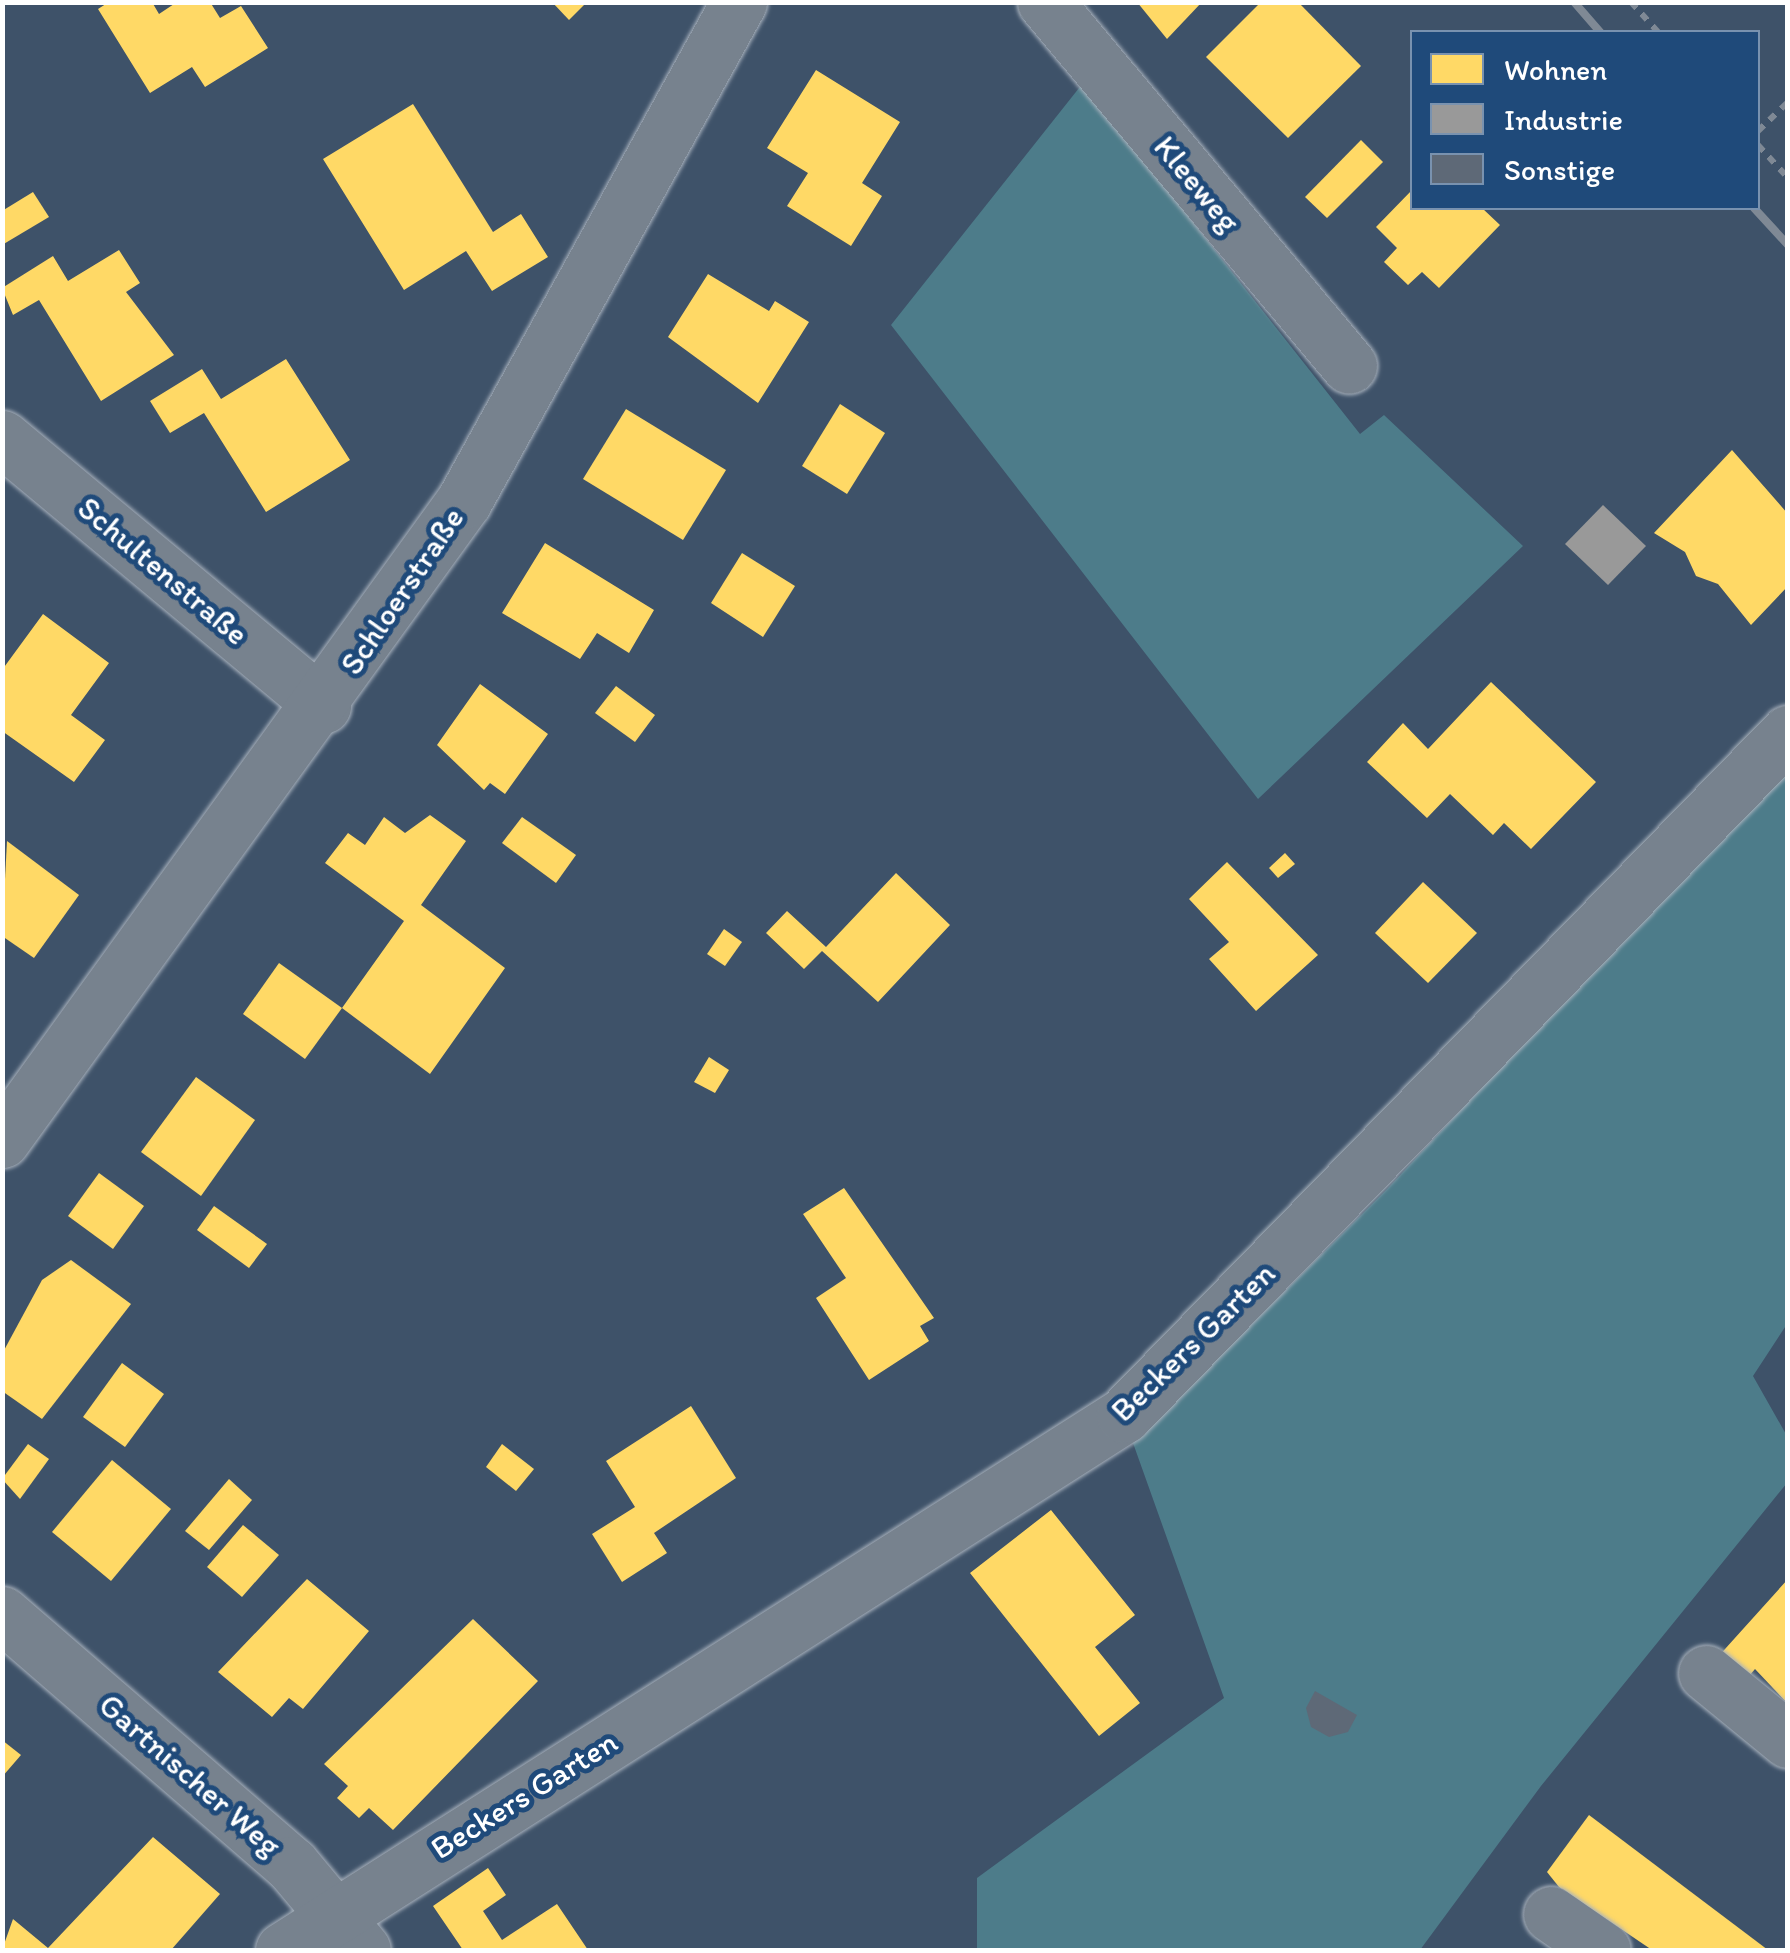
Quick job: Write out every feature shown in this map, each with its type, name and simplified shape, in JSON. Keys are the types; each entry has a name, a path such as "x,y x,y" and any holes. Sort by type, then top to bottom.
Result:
{"street":[{"name":"Schloerstraße","path":"2,1140 323,705 527,396 739,2"},
{"name":"Kleeweg","path":"1044,2 1349,366"},
{"name":"Schultenstraße","path":"2,438 323,705"},
{"name":"Beckers Garten","path":"283,1950 350,1932 1124,1414 1788,733"},
{"name":"Gartnischer Weg","path":"2,1614 199,1780 350,1932"},
{"path":"1706,1673 1788,1740"},
{"path":"1551,1914 1603,1950"}],"path":[{"path":"1631,2 1656,30"},
{"path":"1760,130 1788,102"},
{"path":"1760,147 1788,178"}],"shaded area":[{"path":"1083,83 1360,434 1384,415 1523,546 1258,799 891,325"},
{"path":"1787,762 1787,1324 1753,1376 1787,1436 1787,1483 1541,1786 1420,1950 977,1950 977,1878 1224,1698 1133,1443 1387,1189"}],"building: Wohnen":[{"path":"109,2 152,2 159,14 177,2 210,2 220,18 241,6 268,48 205,87 192,67 150,93 98,9"},
{"path":"552,2 587,2 569,20"},
{"path":"1137,2 1202,2 1167,39"},
{"path":"1261,2 1298,2 1361,66 1288,138 1206,57"},
{"path":"816,70 900,122 862,183 882,196 851,246 787,206 808,173 767,148"},
{"path":"413,104 493,232 521,214 548,257 492,291 466,251 404,290 323,159"},
{"path":"1361,140 1383,162 1327,218 1305,197"},
{"path":"33,192 49,217 2,245 2,211"},
{"path":"1410,192 1410,210 1484,210 1500,225 1439,288 1422,272 1408,285 1384,262 1397,248 1376,227"},
{"path":"119,250 140,283 126,292 174,355 101,401 39,300 13,315 2,288 53,256 68,281"},
{"path":"708,274 769,311 775,301 809,322 758,403 668,337"},
{"path":"286,359 350,460 266,512 204,413 170,433 150,401 202,369 221,399"},
{"path":"840,404 885,433 847,494 802,466"},
{"path":"626,409 726,470 683,540 583,479"},
{"path":"1732,450 1788,514 1788,586 1751,625 1718,584 1696,576 1685,552 1654,533"},
{"path":"545,543 654,610 629,653 597,633 580,659 502,613"},
{"path":"742,553 795,586 763,637 711,603"},
{"path":"43,614 109,663 71,715 105,740 74,782 2,731 2,670"},
{"path":"1491,682 1596,782 1531,849 1504,823 1493,835 1450,794 1427,818 1367,762 1403,723 1428,749"},
{"path":"480,684 548,734 505,794 490,783 484,790 437,745"},
{"path":"616,686 655,715 635,742 595,713"},
{"path":"430,815 466,841 421,905 505,968 430,1074 342,1008 404,921 325,863 348,833 365,845 384,817 405,833"},
{"path":"522,817 576,855 556,883 502,843"},
{"path":"7,841 79,895 34,958 2,936"},
{"path":"1285,853 1295,864 1278,878 1269,868"},
{"path":"1227,862 1318,955 1256,1011 1209,959 1229,942 1189,899"},
{"path":"896,873 950,925 878,1002 822,951 804,969 766,933 787,911 826,947"},
{"path":"1423,882 1477,933 1428,983 1375,933"},
{"path":"724,929 742,942 725,966 707,954"},
{"path":"279,963 342,1008 305,1059 243,1014"},
{"path":"709,1057 729,1070 715,1093 694,1082"},
{"path":"196,1077 255,1120 201,1196 141,1152"},
{"path":"99,1173 144,1206 113,1249 68,1216"},
{"path":"844,1188 934,1318 920,1326 929,1341 869,1380 816,1298 846,1278 803,1214"},
{"path":"214,1206 267,1244 249,1268 197,1230"},
{"path":"71,1260 131,1304 42,1419 2,1391 2,1354 42,1280"},
{"path":"122,1363 164,1394 125,1447 83,1417"},
{"path":"691,1406 736,1478 654,1533 667,1553 622,1582 592,1534 635,1507 606,1461"},
{"path":"28,1444 49,1459 20,1499 2,1479"},
{"path":"502,1444 534,1469 516,1491 486,1467"},
{"path":"112,1460 171,1509 111,1581 52,1532"},
{"path":"229,1479 252,1500 209,1550 185,1531"},
{"path":"1051,1510 1135,1615 1095,1647 1140,1703 1099,1736 970,1573"},
{"path":"243,1525 279,1555 242,1597 207,1567"},
{"path":"307,1579 369,1631 303,1709 289,1698 272,1717 218,1672"},
{"path":"1788,1579 1788,1704 1755,1669 1743,1683 1716,1659"},
{"path":"473,1619 538,1681 393,1830 369,1808 359,1818 337,1798 348,1786 324,1764"},
{"path":"2,1740 21,1755 2,1777"},
{"path":"1589,1815 1768,1950 1652,1950 1559,1887 1547,1872"},
{"path":"153,1837 220,1894 171,1950 2,1950 13,1919 48,1948"},
{"path":"488,1868 506,1895 483,1911 502,1940 557,1904 588,1950 463,1950 433,1906"}],"building: Industrie":[{"path":"1603,505 1646,546 1608,585 1565,544"}],"building: Sonstige":[{"path":"1315,1691 1357,1715 1348,1732 1329,1737 1311,1727 1306,1708"}],"railway":[{"path":"1574,2 1598,30"},
{"path":"1756,210 1788,245"}]}
